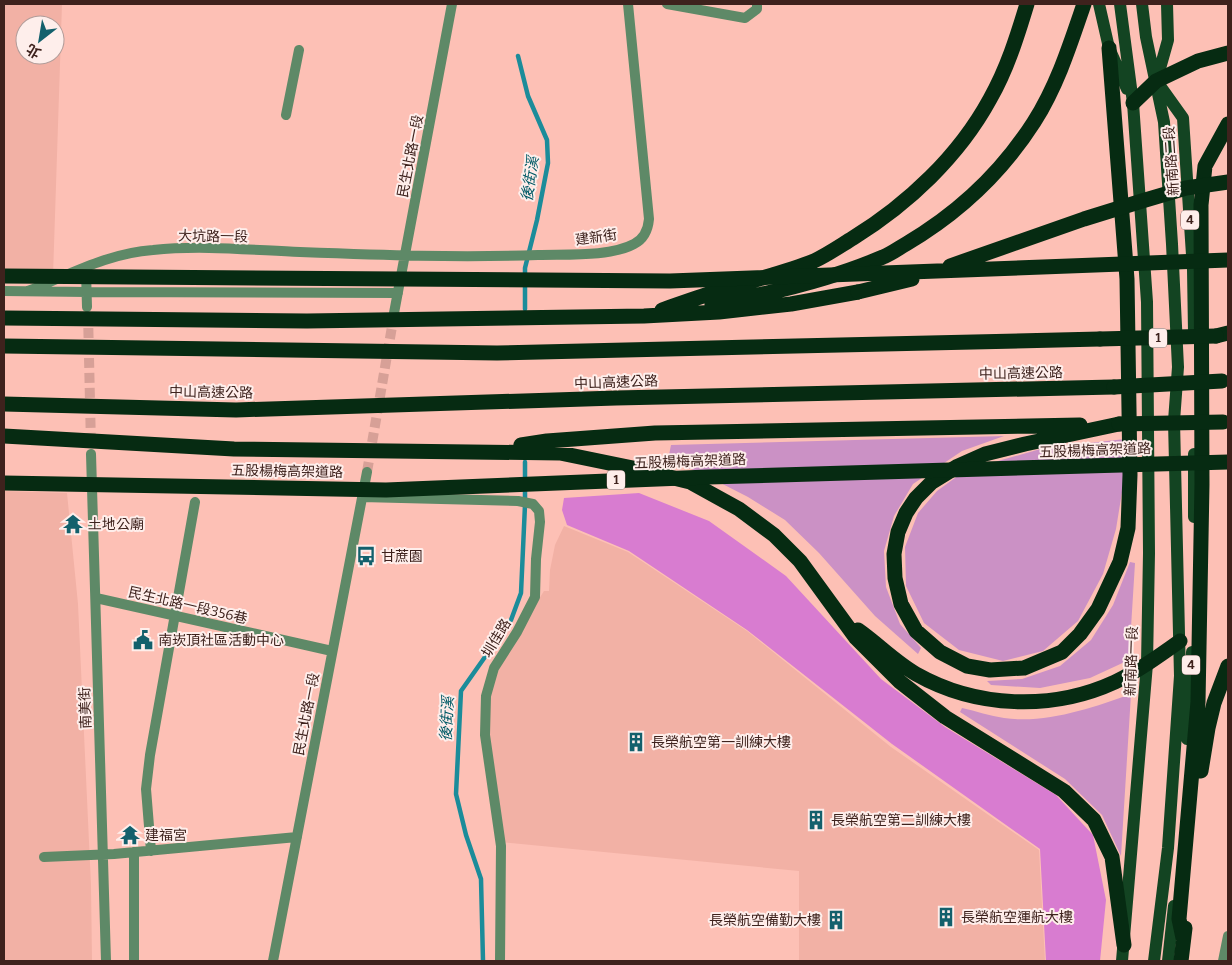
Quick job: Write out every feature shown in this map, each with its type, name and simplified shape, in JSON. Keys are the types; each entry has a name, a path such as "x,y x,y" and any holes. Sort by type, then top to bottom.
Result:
{"highway":[{"path":"644,316 712,293 769,277 815,260 867,229 897,207 926,182 944,162 966,136 990,99 1014,48 1027,4"},
{"path":"644,316 756,296 835,274 885,257 929,230 976,193 1008,157 1034,123 1064,63 1084,4"},
{"path":"1109,48 1127,279 1130,475 1128,528 1120,562 1098,609 1080,634 1062,652 1024,668 990,670 967,666 940,652 916,631 901,604 895,578 894,554 898,532 906,513 916,498 932,482 958,466 985,454 1119,424"},
{"path":"1133,103 1156,81 1198,61 1228,53"},
{"path":"1183,938 1179,919 1198,702 1202,484 1201,205 1205,166 1228,124"},
{"path":"4,318 307,321 644,316 719,312 791,304 858,292 914,278 1084,219 1142,201 1186,188 1228,182"},
{"path":"4,276 670,281 1228,260"},
{"name":"1","path":"4,346 497,353 1224,335"},
{"name":"中山高速公路","path":"4,404 236,410 1114,387 1225,380"},
{"path":"485,451 547,441 655,433 1226,422"},
{"path":"4,436 234,449 560,453 690,482 739,509 774,535 800,561 856,638 898,681 945,717 1064,792 1094,820 1112,857 1124,945"},
{"name":"五股楊梅高架道路","path":"4,483 386,490 708,477 1228,462"},
{"path":"845,621 879,645 898,663 917,674 958,692 994,700 1023,702 1045,701 1081,694 1116,681 1147,664 1180,641"},
{"path":"1181,961 1201,771 1214,703 1228,666"}],"main road":[{"path":"1099,4 1109,48 1133,103"},
{"path":"1120,4 1133,103"},
{"name":"4","path":"1142,4 1146,37 1156,81"},
{"name":"4","path":"1156,81 1168,40 1167,4"},
{"name":"新南路二段","path":"1156,81 1164,122 1178,367 1174,421 1180,641"},
{"name":"新南路二段","path":"1156,81 1183,118 1193,270 1195,368 1194,618 1188,727 1168,961"},
{"name":"新南路一段","path":"1122,961 1147,664 1149,553 1147,302 1133,103"},
{"name":"4","path":"1154,961 1168,848 1180,676 1180,641"}],"street":[{"name":"民生北路一段","path":"394,313 452,4"},
{"name":"建新街","path":"405,256 589,254 620,249 635,244 644,236 648,228 649,219 628,4"},
{"path":"667,4 746,18 756,9 758,4"},
{"path":"286,115 299,50"},
{"name":"大坑路一段","path":"28,291 86,267 130,253 153,250 199,248 405,256"},
{"path":"86,267 87,307"},
{"name":"大坑路一段","path":"4,290 398,293"},
{"name":"南美街","path":"92,454 106,961"},
{"name":"民生北路一段","path":"273,961 367,472"},
{"name":"圳佳路","path":"362,497 518,501 534,504 539,510 540,522 536,559 535,597 517,632 494,668 486,696 485,735 501,846 500,961"},
{"path":"151,851 146,789 150,755 196,502"},
{"name":"民生北路一段356巷","path":"96,598 332,651"},
{"path":"44,857 103,855 297,837"},
{"path":"134,852 134,961"},
{"path":"1223,961 1228,936"}],"shaded area":[{"path":"4,4 62,4 62,15 15,15 15,65 60,65 53,276 4,274"},
{"path":"1004,436 962,451 913,484 894,516 884,551 886,587 900,624 921,648 918,654 875,616 819,553 785,520 748,497 701,473 668,460 671,445"},
{"path":"1125,439 1123,486 1116,529 1103,574 1078,621 1043,651 1003,661 959,650 924,623 906,586 905,547 918,513 937,491 959,475 998,461 1044,448"},
{"path":"4,491 67,493 78,604 91,885 92,961 4,961"},
{"path":"639,493 709,521 786,576 881,679 945,727 1056,795 1093,835 1106,900 1100,961 1046,961 1040,849 892,744 747,630 629,551 567,525 562,510 564,498"},
{"path":"564,526 628,552 747,631 891,747 1039,850 1045,961 799,961 799,871 501,842 486,735 494,669 544,591 549,591 550,570 555,545"},
{"path":"1130,562 1135,563 1129,660 1090,678 1040,688 991,685 987,681 1022,679 1060,666 1091,640 1113,605"},
{"path":"1131,694 1121,856 1102,815 1065,779 960,712 962,708 1004,718 1036,719 1069,714"}],"waterway":[{"name":"後街溪","path":"518,56 528,96 547,140 548,163 525,268 525,309"},
{"name":"後街溪","path":"483,961 481,879 466,835 456,794 461,691 511,620 521,593 525,462"}],"tunnel":[{"path":"88,313 91,446"},
{"path":"367,472 394,315"}],"place":[{"name":"土地公廟","path":"73,524"},
{"name":"甘蔗園","path":"366,556"},
{"name":"南崁頂社區活動中心","path":"143,640"},
{"name":"長榮航空第一訓練大樓","path":"636,742"},
{"name":"長榮航空第二訓練大樓","path":"816,820"},
{"name":"建福宮","path":"130,835"},
{"name":"長榮航空運航大樓","path":"946,917"},
{"name":"長榮航空備勤大樓","path":"836,920"}]}
